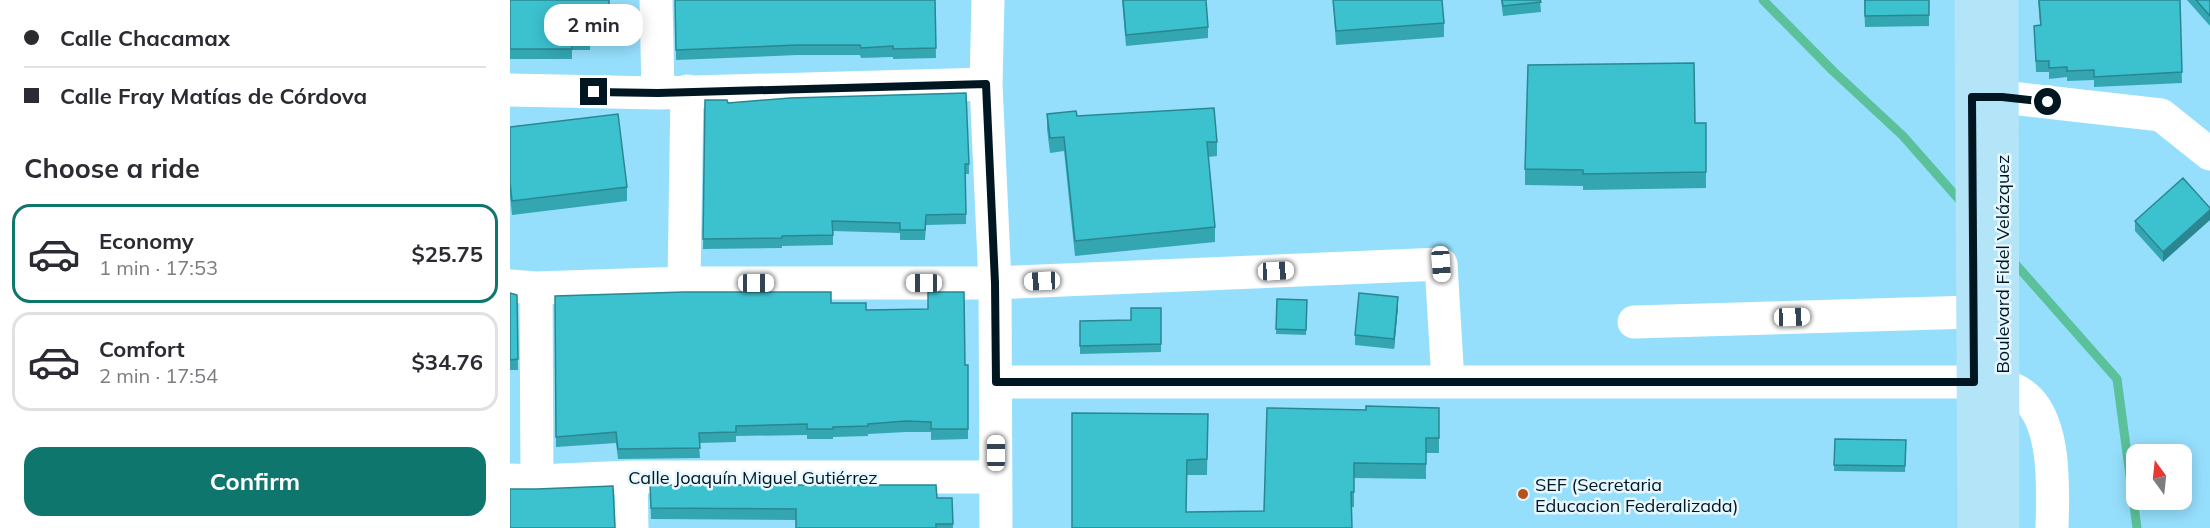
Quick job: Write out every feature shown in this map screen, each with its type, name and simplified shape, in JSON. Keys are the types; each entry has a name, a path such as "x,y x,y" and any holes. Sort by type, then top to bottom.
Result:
{"main road":[{"name":"Boulevard Fidel Velázquez","path":"1971,0 1987,97"},
{"name":"Boulevard Fidel Velázquez","path":"1974,528 1988,384 1987,97 2002,0"},
{"name":"Boulevard Fidel Velázquez","path":"1988,255 1973,312 1988,384 2003,528"}],"street":[{"path":"656,0 672,92 684,284"},
{"path":"988,0 986,84 995,283 996,528"},
{"path":"510,90 672,92 986,84"},
{"path":"1987,97 2162,116 2210,154"},
{"path":"524,481 523,287 995,283 1441,264 1448,382"},
{"path":"1634,322 1973,312"},
{"path":"996,382 1988,384 2017,390 2038,411 2053,471 2052,528"},
{"path":"631,477 632,528"},
{"name":"Calle Joaquín Miguel Gutiérrez","path":"524,481 631,477 996,477"}],"building":[{"path":"510,0 609,0 609,15 589,16 590,40 572,40 572,49 510,49"},
{"path":"675,0 935,0 936,48 893,49 893,46 861,48 860,45 798,45 676,50"},
{"path":"1123,0 1206,0 1208,27 1126,35"},
{"path":"1333,0 1442,0 1444,23 1336,31"},
{"path":"1502,0 1540,0 1541,2 1503,6"},
{"path":"1865,0 1929,0 1929,15 1865,16"},
{"path":"2039,0 2180,0 2182,72 2094,77 2094,70 2067,71 2067,67 2049,68 2049,61 2036,61 2034,26 2041,25"},
{"path":"2196,0 2210,0 2210,16"},
{"path":"1694,63 1695,123 1706,123 1706,172 1583,174 1583,170 1525,169 1528,65"},
{"path":"966,93 969,164 965,164 966,214 926,215 925,230 900,230 900,223 832,221 833,235 703,239 705,100 727,100 728,103 790,98"},
{"path":"1214,108 1217,142 1207,142 1215,227 1075,241 1064,137 1050,138 1047,114 1076,111 1077,116"},
{"path":"618,114 627,187 512,201 510,127"},
{"path":"2183,178 2210,210 2163,252 2135,221"},
{"path":"684,292 831,292 831,303 866,303 866,310 928,309 928,292 964,292 965,365 968,365 968,429 931,429 931,422 906,421 868,424 868,426 833,427 833,429 807,429 807,424 736,426 736,432 699,433 700,448 618,449 616,432 556,437 555,296"},
{"path":"510,293 517,295 518,359 510,360"},
{"path":"1359,293 1398,297 1394,339 1355,335"},
{"path":"1277,299 1307,300 1306,330 1276,329"},
{"path":"1131,308 1161,308 1161,344 1080,346 1080,321 1131,320"},
{"path":"1366,406 1439,408 1439,438 1426,438 1426,464 1354,463 1354,492 1351,492 1352,528 1072,528 1072,413 1208,414 1207,459 1187,460 1186,512 1264,511 1267,408 1366,410"},
{"path":"1835,439 1906,440 1905,466 1834,465"},
{"path":"650,485 936,485 937,498 952,498 953,524 936,524 936,528 796,528 796,509 651,508"},
{"path":"613,486 615,528 510,528 510,489"}],"waterway":[{"path":"1763,0 1833,71 1903,136 1963,204"},
{"path":"2011,259 2117,379 2137,528"}],"place":[{"name":"SEF (Secretaria Educacion Federalizada)","path":"1523,494"}],"route":[{"path":"594,92 658,93 986,84 995,283 996,382 1974,382 1972,97 2002,97 2048,102"}]}
